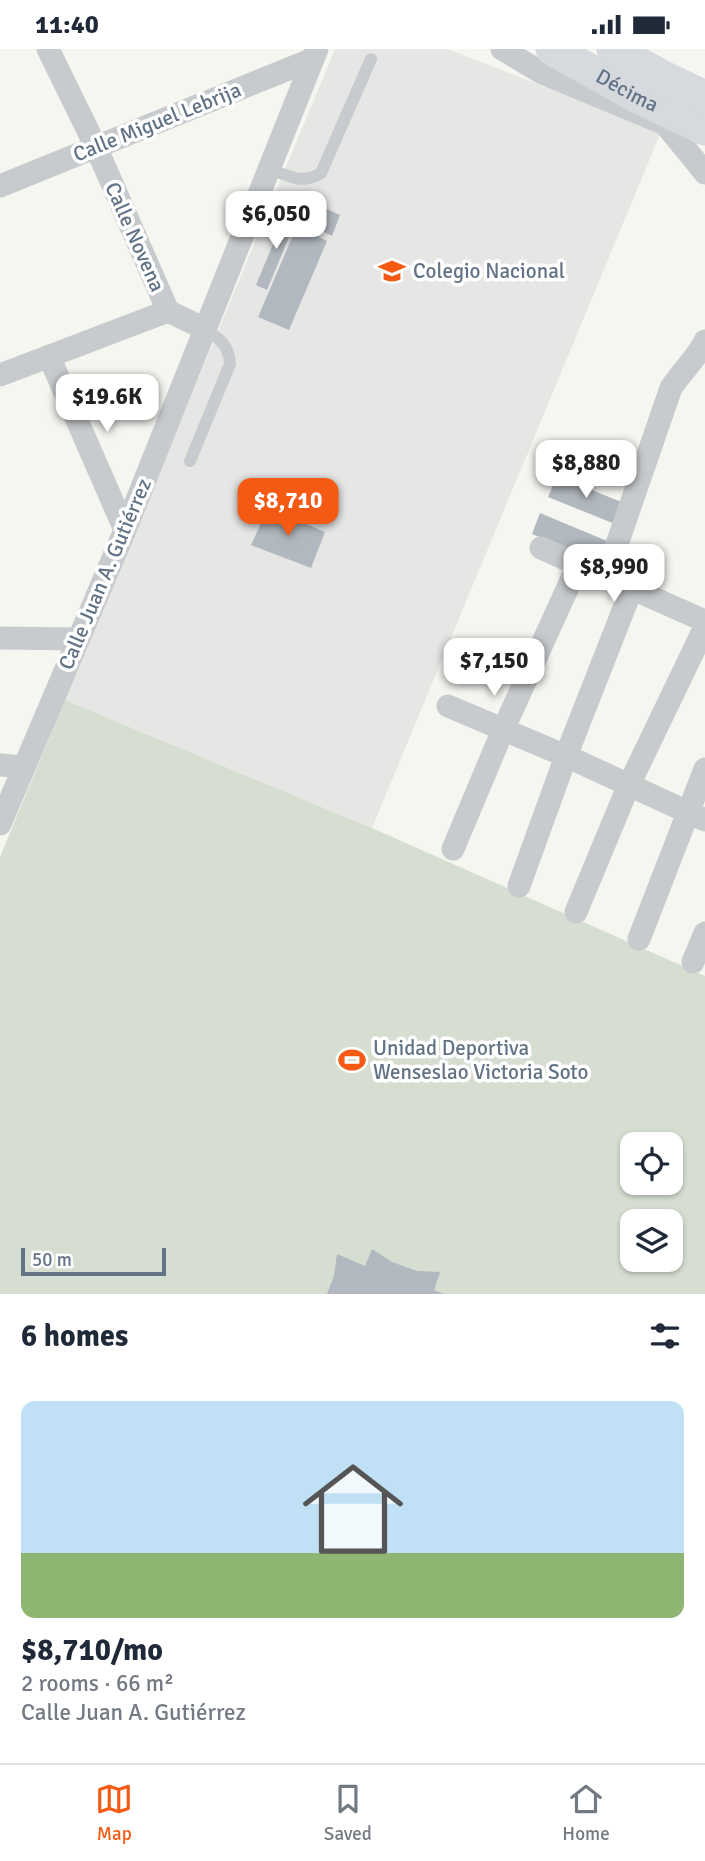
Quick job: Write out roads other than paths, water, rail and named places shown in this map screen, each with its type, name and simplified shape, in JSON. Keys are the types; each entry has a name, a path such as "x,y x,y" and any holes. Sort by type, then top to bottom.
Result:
{"street":[{"name":"Calle Novena","path":"48,49 96,148 168,311"},
{"path":"502,49 542,73 665,124 705,173"},
{"name":"Décima","path":"552,49 638,97 705,129"},
{"path":"613,49 705,97"},
{"name":"Calle Miguel Lebrija","path":"0,186 315,54"},
{"name":"Calle Juan A. Gutiérrez","path":"0,824 125,530 315,54"},
{"path":"0,375 168,311 205,329"},
{"path":"606,576 671,388 683,369 703,349"},
{"path":"49,356 125,530"},
{"path":"541,548 705,621"},
{"path":"453,849 503,730 578,565"},
{"path":"519,886 632,588"},
{"path":"576,912 628,787 705,627"},
{"path":"0,638 78,639"},
{"path":"448,706 697,817"},
{"path":"0,765 24,767"},
{"path":"639,939 697,817 705,769"},
{"path":"693,962 705,933"}],"lane":[{"path":"270,169 301,180 312,179 321,173 371,59"},
{"path":"190,461 230,364 230,352 223,341 205,329"}],"place":[{"name":"Colegio Nacional","path":"392,271"},
{"name":"Unidad Deportiva Wenseslao Victoria Soto","path":"352,1060"}]}
